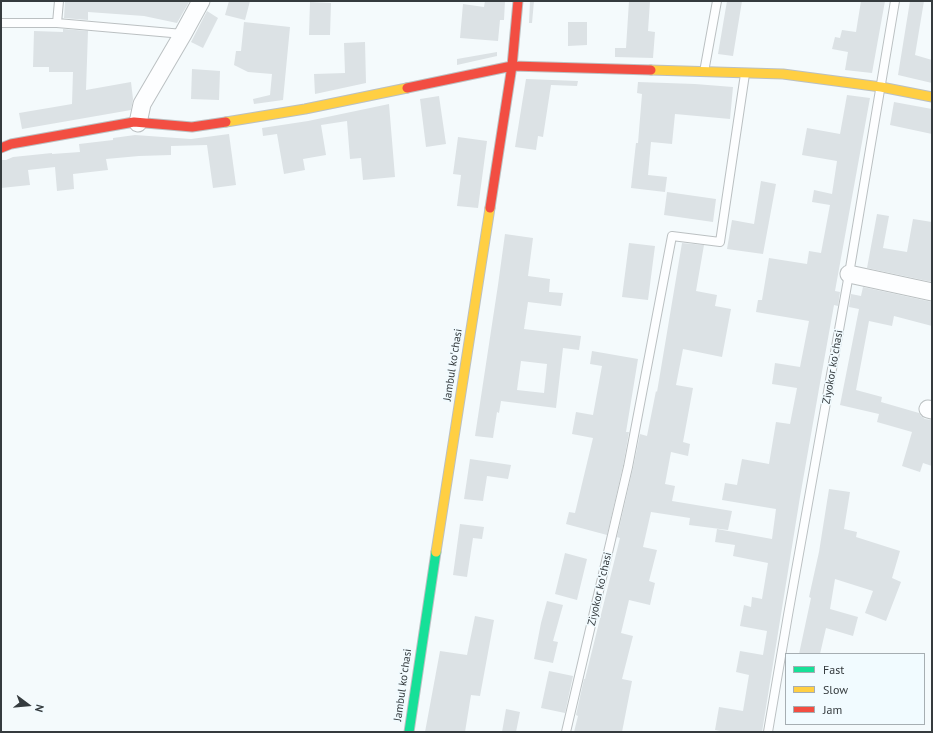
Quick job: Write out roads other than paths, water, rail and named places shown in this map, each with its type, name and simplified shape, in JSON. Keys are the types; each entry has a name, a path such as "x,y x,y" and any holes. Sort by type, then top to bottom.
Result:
{"street":[{"path":"138,123 142,104 184,34 201,1"},
{"name":"Jambul koʻchasi","path":"409,732 512,66 518,1"},
{"path":"1,148 11,144 134,122 192,127 305,109 512,66 782,74 881,87 932,97"},
{"path":"849,274 932,292"}],"lane":[{"path":"57,23 59,1"},
{"path":"704,72 717,1"},
{"name":"Ziyokor koʻchasi","path":"768,732 849,274 895,1"},
{"path":"1,23 57,23 184,34"},
{"name":"Ziyokor koʻchasi","path":"566,732 628,468 672,236 720,242 745,73"}]}
